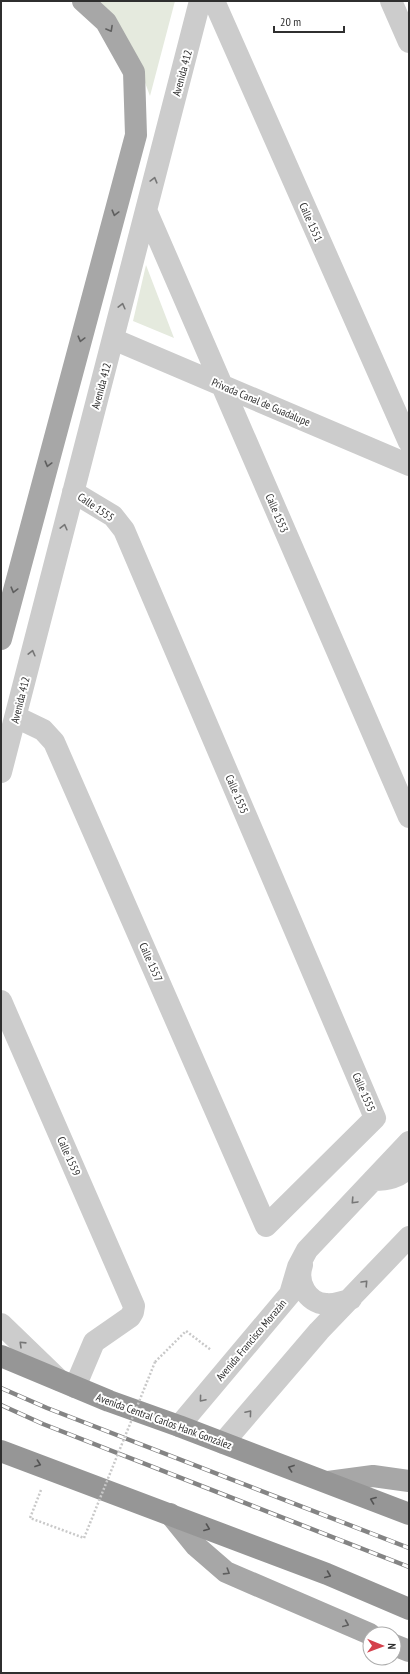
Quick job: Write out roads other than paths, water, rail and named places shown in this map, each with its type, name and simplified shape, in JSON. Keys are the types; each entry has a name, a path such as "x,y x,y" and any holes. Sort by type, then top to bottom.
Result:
{"highway":[{"name":"Avenida Central Carlos Hank González","path":"1,1356 109,1401 328,1482 409,1514"},
{"path":"1,1451 328,1574 409,1609"}],"main road":[{"path":"1,639 136,135 134,72 106,22 83,1"},
{"name":"Avenida Central Carlos Hank González","path":"328,1482 373,1476 409,1481"},
{"path":"170,1514 196,1546 226,1572 362,1631"}],"street":[{"name":"Avenida 412","path":"1,772 114,339 200,1"},
{"name":"Calle 1551","path":"214,1 409,442"},
{"path":"391,1 409,42"},
{"name":"Calle 1553","path":"146,210 409,816"},
{"name":"Privada Canal de Guadalupe","path":"114,339 409,465"},
{"name":"Calle 1555","path":"73,492 113,516 124,530 375,1118 266,1226"},
{"name":"Calle 1557","path":"16,717 43,730 54,742 266,1226"},
{"name":"Calle 1559","path":"1,1001 132,1300 133,1312 126,1320 94,1342 67,1384"},
{"name":"Avenida Francisco Morazán","path":"179,1426 290,1294 298,1267 308,1250 409,1142"},
{"path":"373,1180 388,1180 402,1174 409,1167"},
{"path":"224,1443 318,1331 351,1299 409,1236"},
{"path":"308,1250 301,1269 301,1284 310,1299 325,1305 351,1299"},
{"path":"290,1294 303,1306 318,1331"},
{"path":"1,1324 67,1384"}],"railway":[{"path":"1,1388 47,1408 409,1548"},
{"path":"1,1405 43,1424 409,1567"}]}
